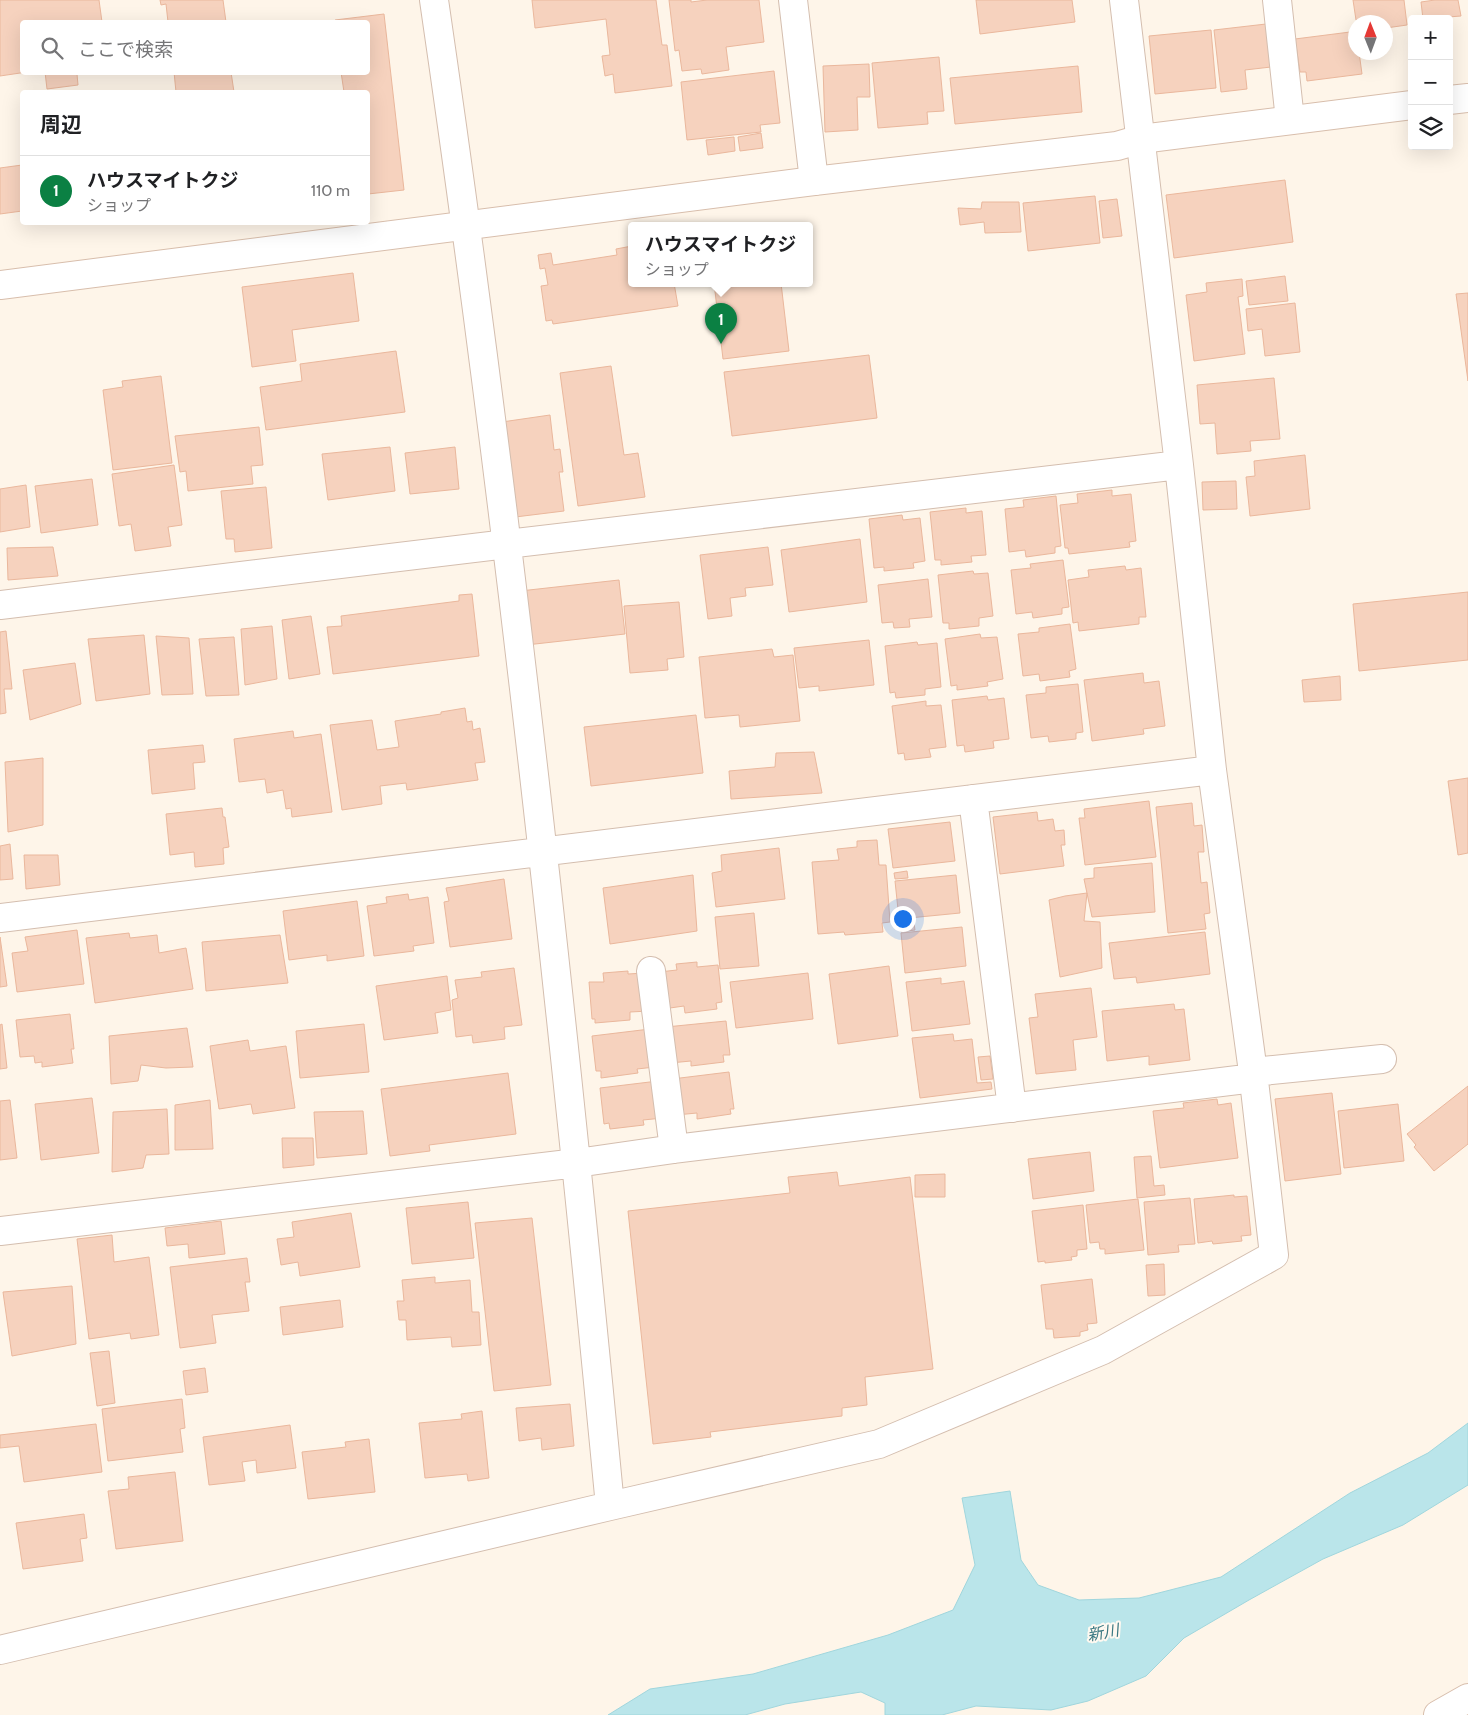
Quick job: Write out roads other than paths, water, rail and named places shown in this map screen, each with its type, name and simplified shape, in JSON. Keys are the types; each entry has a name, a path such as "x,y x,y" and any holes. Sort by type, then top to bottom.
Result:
{"street":[{"path":"434,0 459,170 507,544 543,851 577,1163 610,1506"},
{"path":"793,0 814,181"},
{"path":"0,1650 879,1444 1103,1350 1274,1255 1254,1075 1212,770 1180,465 1124,0"},
{"path":"1277,0 1290,120"},
{"path":"1453,100 1468,98"},
{"path":"0,285 814,181 1118,146 1141,138 1408,105"},
{"path":"0,605 1180,465"},
{"path":"0,918 1212,770"},
{"path":"973,799 1012,1108"},
{"path":"651,971 674,1149"},
{"path":"0,1231 577,1163 674,1149 1382,1060"},
{"path":"1438,1715 1468,1698"}],"water":[{"name":"新川","path":"1468,1423 1468,1485 1403,1525 1323,1559 1249,1600 1184,1638 1146,1676 1088,1701 1051,1710 976,1706 942,1715 885,1715 885,1703 861,1692 785,1704 745,1715 608,1715 650,1689 753,1674 888,1635 953,1610 975,1565 962,1498 1010,1491 1021,1560 1038,1585 1079,1600 1139,1598 1221,1577 1350,1493 1428,1453"}],"place":[{"name":"ハウスマイトクジ","path":"721,344"}]}
